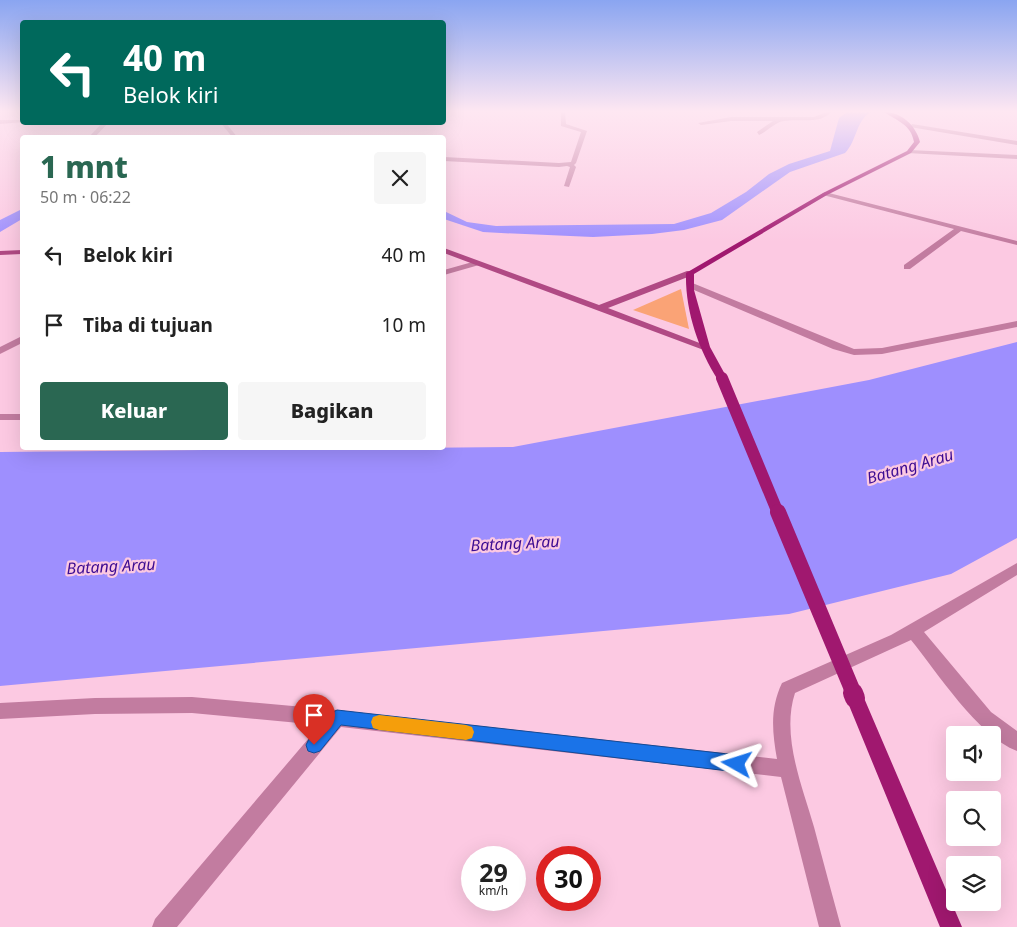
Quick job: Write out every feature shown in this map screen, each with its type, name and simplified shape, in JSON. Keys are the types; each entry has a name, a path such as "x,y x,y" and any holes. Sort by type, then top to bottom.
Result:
{"main road":[{"path":"599,308 690,273 825,194 902,155"},
{"path":"446,251 704,346"},
{"path":"1,253 20,252"},
{"path":"690,273 690,285 704,346 722,378 951,927"}],"street":[{"path":"446,159 569,164 575,161 577,155"},
{"path":"979,155 1017,157"},
{"path":"567,186 573,167 569,164"},
{"path":"825,194 1017,244"},
{"path":"907,267 960,228"},
{"path":"446,272 476,263"},
{"path":"690,285 837,347 854,352 882,351 1017,324"},
{"path":"0,351 20,339"},
{"path":"0,417 20,417"},
{"path":"830,927 788,769 782,728 782,706 788,688 805,678 879,648 912,631 1017,568"},
{"path":"912,631 985,718 1017,742"},
{"path":"0,711 95,706 192,705 337,718 788,769"},
{"path":"163,927 337,718"}],"shaded area":[{"path":"681,289 689,329 633,310"}],"water":[{"path":"817,155 838,155 790,172 722,220 684,230 652,234 593,237 483,232 446,220 446,212 467,222 496,226 674,224 711,213 746,192 769,174 789,164"},
{"path":"20,210 20,220 0,232 0,220"},
{"name":"Batang Arau","path":"1017,342 1017,538 951,574 789,614 0,686 0,452 446,450 446,448 513,447 869,380"}],"slow traffic":[{"path":"379,722 466,732"}],"route":[{"path":"314,745 337,718 737,764"}]}
